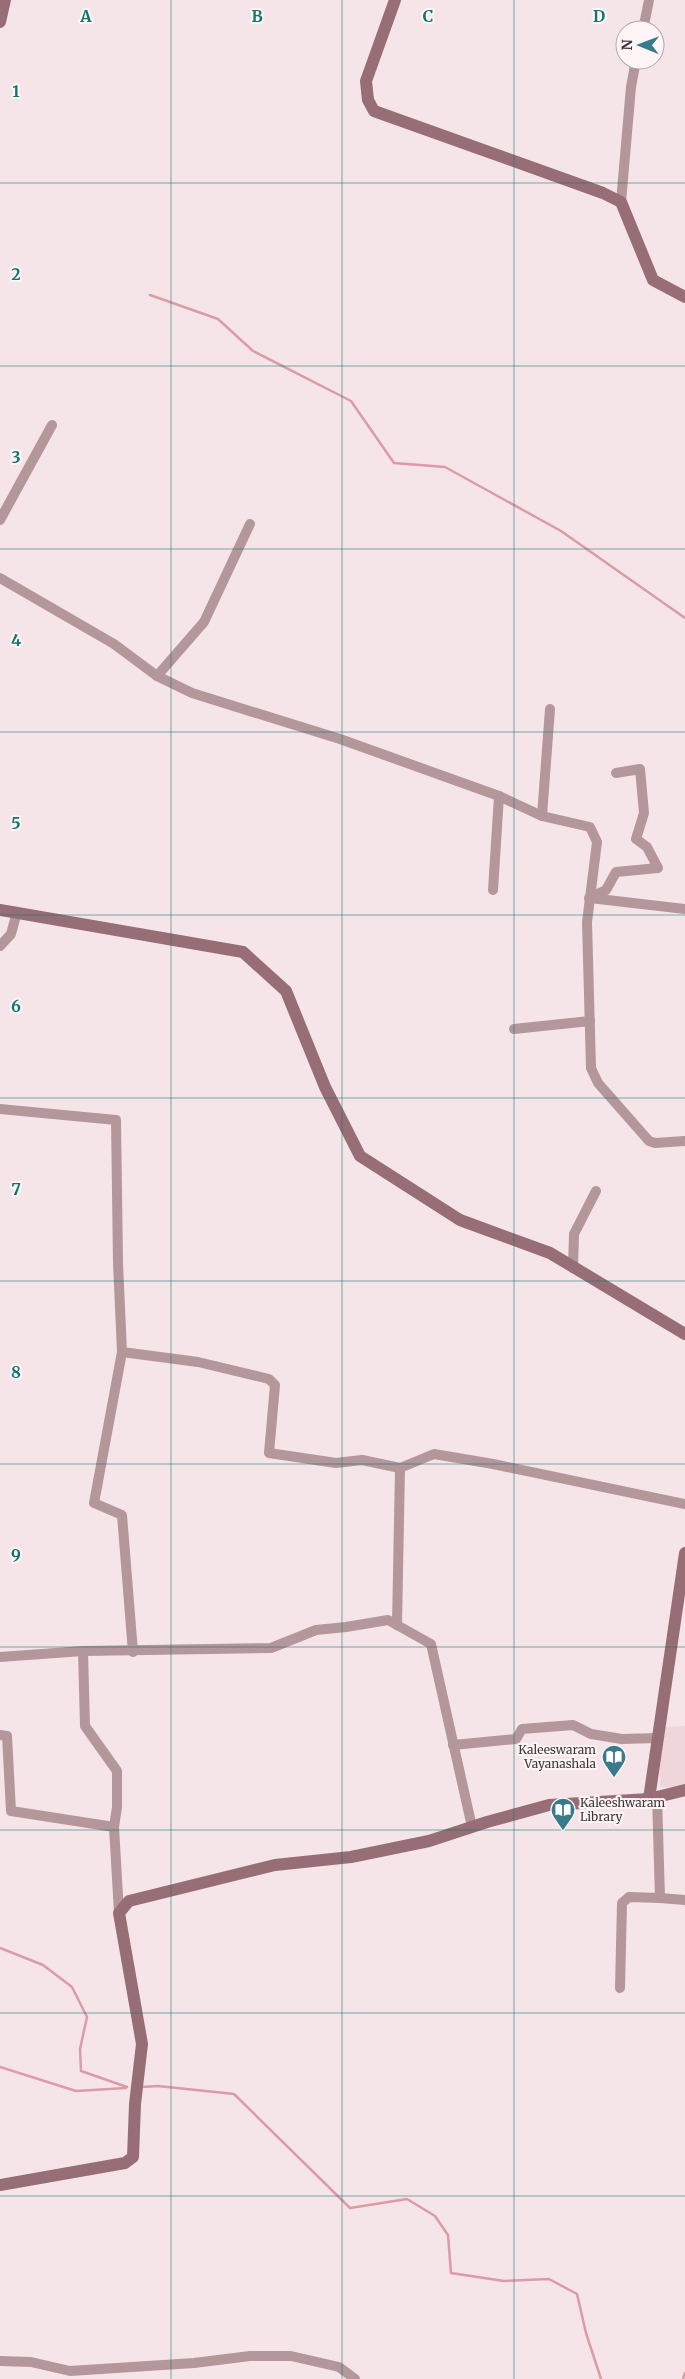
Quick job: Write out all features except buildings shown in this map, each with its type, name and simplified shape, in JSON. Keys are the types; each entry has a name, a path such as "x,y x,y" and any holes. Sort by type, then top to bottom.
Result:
{"street":[{"path":"0,22 5,0"},
{"path":"395,0 366,81 368,100 374,111 603,193 621,202"},
{"path":"645,20 649,0"},
{"path":"634,70 621,202 653,280 685,297"},
{"path":"0,520 52,425"},
{"path":"157,676 204,622 250,524"},
{"path":"0,578 106,639 157,676 192,693 340,739 499,796 542,816 590,827 595,834 597,842 589,898 587,952 591,1068 598,1084 649,1141 655,1143 685,1141"},
{"path":"542,816 550,709"},
{"path":"589,898 606,890 616,872 658,868 647,847 636,839 644,813 640,769 616,773"},
{"path":"493,890 499,796"},
{"path":"589,898 685,909"},
{"path":"0,910 242,952 286,991 324,1087 360,1156 460,1220 550,1253 685,1334"},
{"path":"0,946 12,934 17,912"},
{"path":"514,1029 590,1022"},
{"path":"0,1109 116,1120 118,1263 122,1352 94,1503 122,1515 133,1652"},
{"path":"573,1268 574,1234 596,1191"},
{"path":"122,1352 198,1362 269,1379 275,1385 269,1453 336,1463 362,1460 400,1468 434,1454 493,1464 685,1504"},
{"path":"397,1625 400,1468"},
{"path":"660,1898 653,1798 658,1738 685,1553"},
{"path":"0,1657 83,1651 133,1652 272,1648 316,1630 388,1620 431,1644 472,1827"},
{"path":"0,2185 125,2163 133,2157 135,2104 142,2044 119,1913 114,1827 117,1807 117,1771 85,1726 83,1651"},
{"path":"453,1746 516,1739 522,1729 573,1725 591,1734 614,1738 658,1738"},
{"path":"0,1735 7,1736 12,1811 114,1827"},
{"path":"119,1913 129,1901 275,1865 351,1857 429,1841 549,1805 653,1798 685,1790"},
{"path":"620,1988 622,1903 629,1897 685,1900"},
{"path":"0,2361 31,2362 70,2371 194,2363 250,2356 291,2356 339,2366 356,2379"}],"shaded area":[{"path":"685,1726 685,1787 660,1787 660,1727"}],"waterway":[{"path":"150,295 218,319 253,351 351,401 394,463 445,467 561,531 685,618"},
{"path":"0,1948 43,1965 72,1987 87,2017 80,2049 81,2071 127,2087"},
{"path":"0,2067 76,2091 126,2088"},
{"path":"142,2087 158,2086 234,2094 350,2208 407,2199 435,2216 448,2235 451,2273 504,2281 549,2279 577,2294 586,2333 601,2379"},
{"path":"683,2379 685,2373"}],"place":[{"name":"Kaleeswaram Vayanashala","path":"614,1778"},
{"name":"Kaleeshwaram Library","path":"563,1831"}]}
